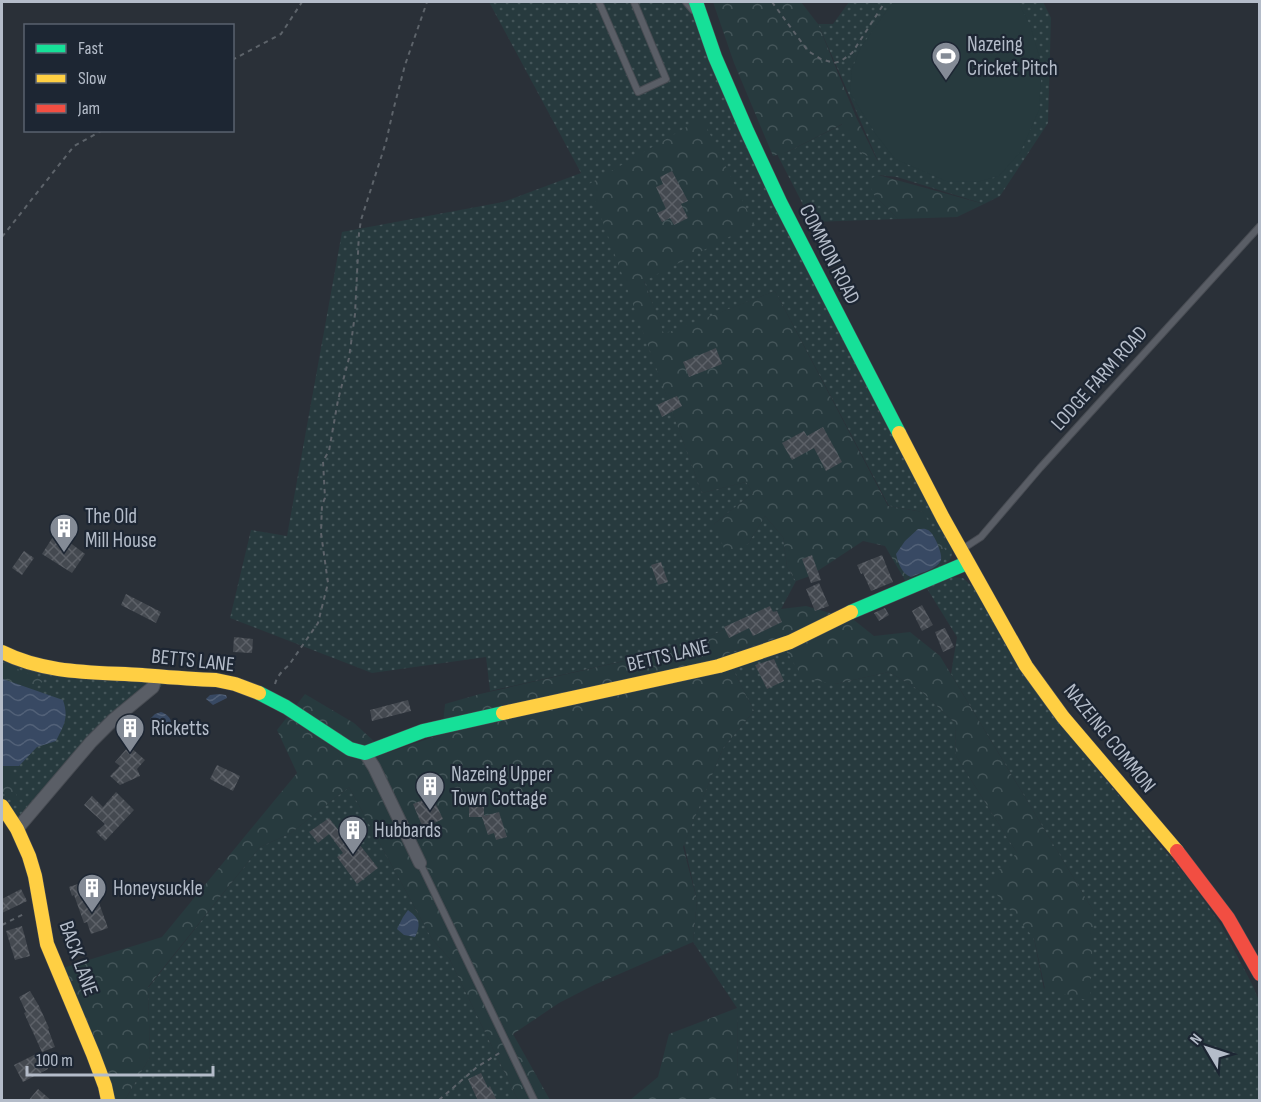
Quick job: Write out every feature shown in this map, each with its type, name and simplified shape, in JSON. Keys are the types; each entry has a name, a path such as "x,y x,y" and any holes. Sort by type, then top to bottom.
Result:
{"street":[{"name":"COMMON ROAD","path":"696,2 715,57 780,202 943,518"},
{"name":"NAZEING COMMON","path":"943,518 1000,622 1033,674 1083,741 1184,859 1228,918 1260,974"},
{"name":"BETTS LANE","path":"2,652 12,658 43,667 114,675 231,682 279,702 350,749 365,753 423,731 719,666 790,642 964,557"},
{"path":"17,828 91,742 113,720 153,687 156,676"},
{"path":"365,753 420,863"},
{"name":"BACK LANE","path":"2,806 17,828 29,856 35,876 47,944 93,1054 108,1101"}],"lane":[{"path":"599,2 638,92 666,79 634,2"},
{"path":"686,2 702,19"},
{"name":"LODGE FARM ROAD","path":"964,557 1040,468 1260,226"},
{"path":"420,863 534,1101"}],"path":[{"path":"234,59 281,34 302,2"},
{"path":"279,702 275,683 277,678 289,665 318,623 328,582 321,533 321,505 325,498 323,496 323,461 329,451 338,400 349,358 355,314 361,220 386,142 405,65 427,2"},
{"path":"772,2 808,51 820,59 834,63 852,53 885,2"},
{"path":"2,237 74,146 99,132"},
{"path":"2,925 40,906"},
{"path":"440,1101 477,1067 498,1055 508,1045"}],"green space":[{"path":"489,2 692,2 952,548 951,558 945,564 939,568 923,512 889,506 775,291 664,335 644,281 590,184 702,493 746,482 753,493 714,524 748,544 765,516 783,537 787,567 796,581 781,609 740,622 690,646 490,691 486,657 372,673 230,618 251,530 287,536 342,232 503,202 581,173"},
{"path":"713,2 801,2 818,24 856,117 878,162 860,152 842,124 787,152 773,156 734,63"},
{"name":"Nazeing Cricket Pitch","path":"849,2 1043,2 1051,18 1048,123 1000,196 984,204 897,177 878,175 874,195 898,219 812,222 777,154 787,152 843,124 860,152 878,161 818,24 833,24"},
{"name":"Nazeing Cricket Pitch","path":"893,2 1018,2 1030,25 1042,66 1039,110 1021,151 999,176 977,182 946,181 895,159 875,133 850,93 852,69 861,47"},
{"path":"702,118 754,224 644,281 664,334 775,291 888,506 923,512 947,553 941,564 931,572 906,582 885,546 863,541 810,576 796,581 787,567 783,537 765,516 748,544 726,553 714,524 753,493 746,482 702,493 589,184"},
{"path":"878,175 984,204 957,217 898,219 874,195 868,180"},
{"path":"951,577 963,578 974,588 1072,739 1190,881 1221,925 1259,1001 1259,1100 738,1100 737,1008 693,942 697,900 684,844 723,748 754,711 725,654 778,638 835,684 889,672 921,691 955,723 956,756 1017,853 1044,989 1094,912 951,674 957,637 926,587"},
{"path":"806,606 854,620 874,636 910,632 940,656 1094,912 1090,1001 1045,989 1034,938 986,882 1017,853 956,756 955,723 921,691 889,672 835,684 803,678 778,638 725,654 754,711 723,748 683,847 697,900 693,942 594,985 559,1003 513,1034 550,1100 518,1100 449,958 432,939 349,787 291,833 260,847 148,987 150,1057 125,1100 112,1100 63,968 162,937 297,773 277,730 305,694 354,723 387,753 442,734 445,704 690,646 740,622 781,609"},
{"path":"2,651 12,658 170,679 87,753 15,838 2,819"},
{"path":"2,662 44,681 29,690 2,693"},
{"path":"2,730 13,760 13,782 18,802 2,790"},
{"path":"349,787 432,939 449,958 518,1100 125,1100 150,1057 148,988 260,847 291,833"},
{"path":"737,1008 738,1100 630,1100 658,1077 669,1034"}],"water":[{"path":"918,529 927,529 933,535 941,560 932,569 911,577 903,571 896,554 905,541"},
{"path":"3,679 63,700 65,706 65,721 56,741 37,747 19,766 2,766"},
{"path":"210,695 226,695 227,698 213,705 206,699"},
{"path":"161,712 171,721 171,724 162,731 152,726 150,719"},
{"path":"408,910 418,922 415,937 404,935 397,929"}],"building":[{"path":"672,171 688,201 681,204 688,218 674,225 670,218 662,222 657,213 666,209 656,187 663,184 660,177"},
{"path":"716,348 722,364 689,377 683,362"},
{"path":"677,396 682,406 662,417 657,405"},
{"path":"823,427 842,462 826,471 814,448 792,460 782,443 804,431 807,436"},
{"name":"The Old Mill House","path":"56,532 85,554 72,573 42,554"},
{"path":"24,551 34,558 22,575 12,568"},
{"path":"812,555 821,580 811,583 802,559"},
{"path":"882,555 893,582 871,591 857,565"},
{"path":"661,562 668,582 658,585 651,565"},
{"path":"819,583 829,606 815,611 806,589"},
{"path":"126,594 161,612 156,623 121,605"},
{"path":"922,605 933,625 922,631 912,611"},
{"path":"770,606 773,612 777,611 782,622 753,636 749,628 729,638 724,627"},
{"path":"885,608 889,615 879,621 874,613"},
{"path":"945,628 954,647 943,652 935,632"},
{"path":"234,637 253,639 252,653 233,652"},
{"path":"774,659 784,681 767,689 755,665"},
{"path":"408,700 411,711 372,721 370,710"},
{"path":"129,746 145,760 137,769 140,776 120,785 110,776 120,766 115,762"},
{"path":"217,765 240,776 233,791 210,779"},
{"path":"116,792 134,810 105,841 96,832 105,824 84,805 92,796 103,807"},
{"name":"Nazeing Upper Town Cottage","path":"432,796 443,819 423,828 413,804"},
{"path":"469,807 484,807 484,816 499,812 507,837 496,840 494,833 488,835 482,817 469,817"},
{"path":"329,818 346,840 352,835 378,868 357,884 337,857 343,853 329,834 318,843 309,832"},
{"name":"Honeysuckle","path":"81,883 86,897 90,896 93,905 99,903 108,928 91,934 87,922 84,923 69,887"},
{"path":"21,889 27,901 2,913 2,899"},
{"path":"22,926 30,956 15,960 6,931"},
{"path":"30,991 49,1028 55,1047 42,1052 19,997"},
{"path":"40,1052 48,1069 23,1082 14,1065"},
{"path":"481,1073 497,1101 478,1101 468,1079"},
{"path":"38,1089 52,1101 28,1101"}],"traffic: fast":[{"path":"696,2 715,57 780,202 899,433"},
{"path":"851,612 967,563"},
{"path":"259,693 286,707 350,749 365,753 423,731 503,713"}],"traffic: slow":[{"path":"899,433 943,518 1026,666 1063,717 1177,851"},
{"path":"503,713 719,666 790,642 851,612"},
{"path":"2,652 36,664 70,671 216,680 259,693"},
{"path":"2,806 17,829 29,856 35,876 47,944 93,1054 108,1100"}],"traffic: jam":[{"path":"1177,851 1228,918 1260,974"}],"place":[{"name":"Nazeing Cricket Pitch","path":"946,82"},
{"name":"The Old Mill House","path":"64,554"},
{"name":"Ricketts","path":"130,754"},
{"name":"Nazeing Upper Town Cottage","path":"430,812"},
{"name":"Hubbards","path":"353,856"},
{"name":"Honeysuckle","path":"92,914"}]}
